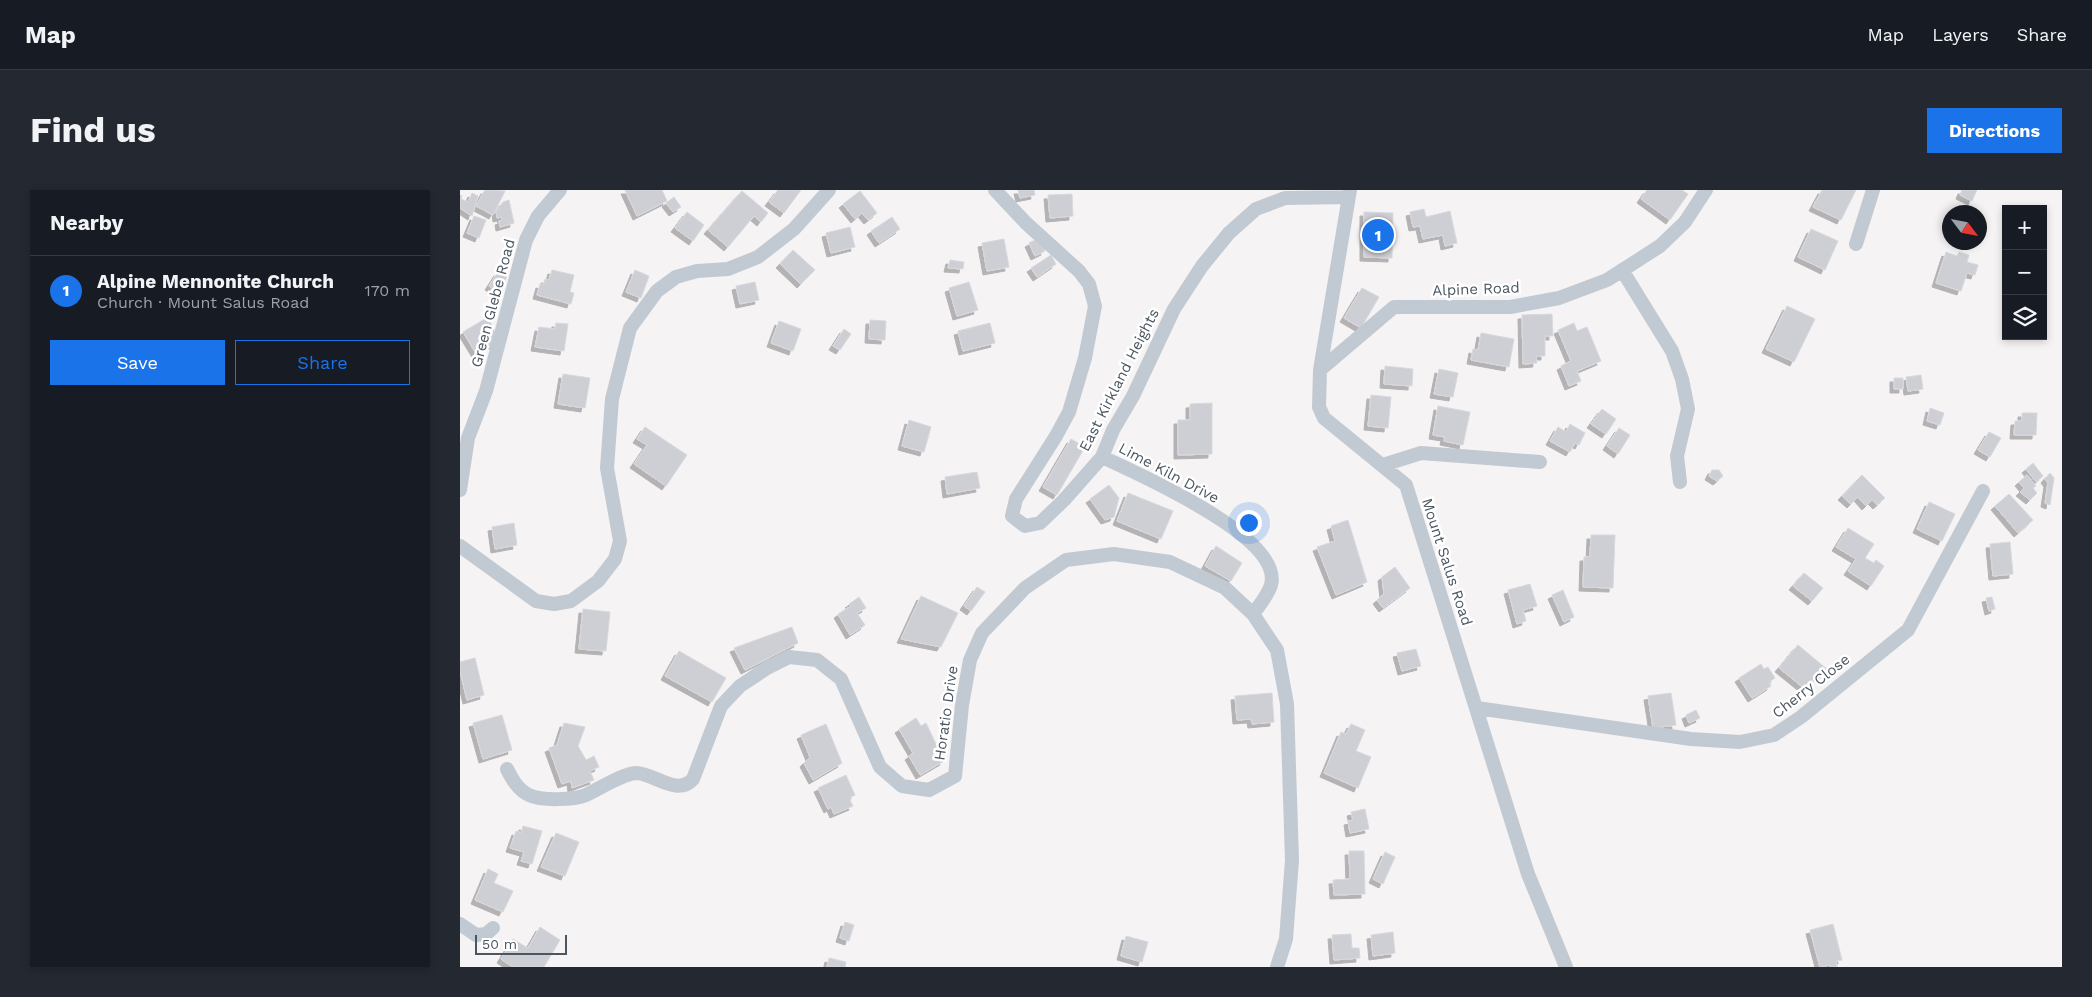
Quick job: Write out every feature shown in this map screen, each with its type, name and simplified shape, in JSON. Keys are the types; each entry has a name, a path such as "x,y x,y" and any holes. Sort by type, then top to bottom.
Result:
{"street":[{"name":"Green Glebe Road","path":"460,490 468,438 486,391 526,240 538,216 560,190"},
{"path":"460,546 536,601 554,604 571,601 598,581 615,559 620,541 606,468 612,399 630,328 657,291 676,277 697,272 728,269 758,257 794,229 829,190"},
{"name":"East Kirkland Heights","path":"995,190 1026,222 1079,271 1089,284 1095,306 1085,358 1069,412 1016,499 1012,516 1025,526 1040,523 1064,500 1102,456 1113,430 1133,396 1174,310 1202,266 1229,234 1256,209 1285,198 1349,194"},
{"name":"Alpine Road","path":"1320,370 1394,307 1510,307 1559,298 1607,280 1660,246 1685,222 1706,190"},
{"path":"1856,244 1873,190"},
{"name":"Mount Salus Road","path":"1349,194 1320,370 1319,407 1324,418 1406,485 1528,874 1566,967"},
{"path":"1622,270 1672,352 1682,379 1688,409 1677,456 1680,482"},
{"path":"1383,465 1421,453 1540,462"},
{"name":"Lime Kiln Drive","path":"1102,456 1190,500 1236,528 1270,568 1271,584 1254,614"},
{"name":"Cherry Close","path":"1476,708 1691,739 1740,742 1774,735 1801,717 1908,630 1983,491"},
{"name":"Horatio Drive","path":"507,769 515,784 529,796 563,800 583,796 628,775 637,773 679,786 688,784 693,779 721,706 740,686 760,672 789,657 817,660 841,679 880,767 902,786 929,790 955,776 962,705 968,669 982,633 1025,588 1066,560 1114,554 1170,562 1225,588 1254,614 1277,650 1288,704 1292,860 1286,939 1277,967"},
{"path":"460,924 476,935 486,934 493,928"}],"building":[{"path":"485,190 505,191 493,215 476,206"},
{"path":"625,190 662,190 667,201 637,216"},
{"path":"778,190 801,190 784,213 769,202"},
{"path":"1018,190 1034,190 1035,195 1020,198"},
{"path":"1647,190 1682,190 1688,194 1670,220 1641,199"},
{"path":"1822,190 1856,190 1841,220 1813,207"},
{"path":"1962,190 1977,190 1972,201 1960,195"},
{"path":"742,191 768,213 761,222 754,216 728,247 708,230"},
{"path":"860,191 877,213 868,220 862,213 855,219 843,204"},
{"path":"472,193 478,196 472,216 460,208 460,195 462,196 461,199 468,202"},
{"path":"1072,194 1073,216 1050,218 1048,195"},
{"path":"674,197 681,207 673,212 666,203"},
{"path":"509,200 514,223 500,227 499,221 502,220 501,217 497,218 496,211 503,202"},
{"path":"1424,209 1426,217 1450,211 1457,243 1445,246 1443,235 1423,239 1420,226 1413,227 1410,212"},
{"path":"687,212 704,225 693,241 675,228"},
{"path":"1364,212 1393,213 1392,258 1364,257"},
{"path":"474,216 486,220 479,238 467,233"},
{"path":"892,217 900,229 879,243 871,231"},
{"path":"850,227 855,247 831,253 826,233"},
{"path":"1811,229 1838,241 1825,270 1798,257"},
{"path":"1039,238 1045,251 1035,256 1029,243"},
{"path":"1004,239 1009,267 987,271 982,243"},
{"path":"793,250 815,270 801,284 780,264"},
{"path":"1946,252 1957,256 1959,252 1969,255 1967,262 1978,265 1975,275 1967,273 1961,291 1936,283"},
{"path":"1051,255 1056,264 1037,277 1031,268"},
{"path":"950,260 964,262 963,269 948,268"},
{"path":"552,270 574,275 570,292 574,293 571,304 537,295 540,284 543,285 545,279 549,280"},
{"path":"635,270 649,276 641,298 626,292"},
{"path":"498,272 507,276 500,293 491,290 492,288 489,286"},
{"path":"755,282 759,300 740,304 736,286"},
{"path":"969,282 978,310 957,316 949,288"},
{"path":"1362,288 1379,297 1361,328 1344,318"},
{"path":"1787,306 1815,319 1794,362 1766,349"},
{"path":"1552,314 1553,336 1545,336 1545,356 1536,356 1537,363 1523,364 1522,315"},
{"path":"488,317 499,341 477,355 463,332"},
{"path":"870,320 886,321 885,340 869,339"},
{"path":"779,321 801,329 793,351 771,343"},
{"path":"556,323 568,324 564,351 535,347 539,327 555,329"},
{"path":"990,323 995,343 963,351 958,331"},
{"path":"1574,323 1577,331 1587,327 1601,361 1577,371 1581,381 1569,386 1561,366 1571,361 1558,330"},
{"path":"844,329 851,334 840,350 833,346"},
{"path":"1481,333 1514,339 1509,367 1471,360 1473,349 1478,350"},
{"path":"1385,366 1413,369 1412,386 1384,384"},
{"path":"1439,369 1458,373 1453,397 1434,394"},
{"path":"563,374 590,378 585,408 558,404"},
{"path":"1921,375 1923,389 1908,391 1906,377"},
{"path":"1894,378 1903,378 1903,389 1894,389"},
{"path":"1371,395 1391,397 1388,428 1368,426"},
{"path":"1212,403 1212,454 1178,455 1178,420 1190,420 1190,404"},
{"path":"1438,406 1470,412 1463,445 1444,441 1445,437 1433,435"},
{"path":"1930,408 1944,413 1940,425 1927,421"},
{"path":"1602,409 1616,419 1606,434 1591,424"},
{"path":"2022,413 2037,413 2036,435 2014,435 2015,421 2022,421"},
{"path":"909,420 931,427 924,452 902,446"},
{"path":"1570,424 1585,433 1579,445 1575,443 1570,452 1550,441 1558,427 1566,432"},
{"path":"645,427 687,455 666,486 634,464 647,445 637,439"},
{"path":"1619,428 1630,435 1618,454 1607,446"},
{"path":"1989,432 2001,438 1990,457 1978,450"},
{"path":"1071,439 1085,447 1057,495 1043,487"},
{"path":"2033,463 2043,476 2036,482 2026,469"},
{"path":"1712,470 1719,470 1723,476 1717,481 1709,476"},
{"path":"977,472 980,488 947,494 945,477"},
{"path":"2050,473 2054,478 2050,505 2045,503 2048,483 2045,479"},
{"path":"1862,475 1885,498 1877,505 1872,500 1866,506 1858,497 1851,504 1842,496"},
{"path":"2027,475 2036,486 2033,488 2037,493 2030,500 2020,492 2024,488 2019,482"},
{"path":"1109,485 1119,498 1114,517 1105,520 1090,499"},
{"path":"1128,493 1173,511 1161,539 1117,521"},
{"path":"2009,494 2033,520 2018,533 1995,506"},
{"path":"1929,502 1955,514 1942,541 1917,529"},
{"path":"1348,520 1367,582 1336,595 1317,547 1335,541 1331,526"},
{"path":"514,523 517,545 495,549 492,527"},
{"path":"1848,528 1874,544 1865,558 1874,563 1876,560 1884,566 1871,586 1848,571 1856,559 1836,547"},
{"path":"1591,535 1615,535 1613,588 1583,587 1584,557 1590,557"},
{"path":"2010,542 2013,574 1993,576 1990,544"},
{"path":"1216,546 1242,563 1231,581 1205,566"},
{"path":"1395,567 1410,588 1383,608 1377,600 1384,594 1382,577"},
{"path":"1804,573 1823,588 1812,601 1793,586"},
{"path":"1530,584 1537,606 1523,610 1526,621 1517,624 1508,590"},
{"path":"977,587 985,592 971,611 964,606"},
{"path":"1563,590 1574,617 1564,622 1552,595"},
{"path":"921,596 958,613 941,647 901,639"},
{"path":"859,597 866,608 857,613 865,625 850,635 838,614 851,606 849,604"},
{"path":"1992,597 1995,609 1989,611 1986,598"},
{"path":"583,609 610,612 606,651 579,649"},
{"path":"792,627 798,643 745,670 734,648"},
{"path":"1798,645 1828,670 1820,679 1816,676 1805,689 1779,668"},
{"path":"1416,649 1421,666 1402,671 1397,653"},
{"path":"679,651 726,678 712,702 665,676"},
{"path":"475,658 484,695 467,700 460,671 460,662"},
{"path":"1761,664 1764,669 1768,667 1775,678 1769,682 1771,686 1752,698 1739,678"},
{"path":"1272,693 1274,722 1252,724 1251,719 1237,720 1235,696"},
{"path":"1671,693 1676,725 1653,728 1648,696"},
{"path":"1696,710 1700,718 1689,723 1686,715"},
{"path":"502,715 512,750 483,759 473,723"},
{"path":"916,718 921,726 926,723 944,761 920,775 909,756 913,753 899,729"},
{"path":"564,723 585,727 578,746 586,760 594,756 599,767 590,771 594,780 572,788 571,781 562,784 549,748 557,745"},
{"path":"826,724 842,763 813,780 804,763 810,757 801,735"},
{"path":"1351,724 1365,730 1356,751 1371,757 1358,788 1324,773 1341,732 1346,734"},
{"path":"846,775 855,795 849,798 853,806 834,814 831,807 828,809 818,788"},
{"path":"1365,809 1369,829 1350,833 1348,821 1353,820 1351,812"},
{"path":"523,826 542,831 532,864 521,861 524,852 510,848 516,831 521,833"},
{"path":"556,833 579,842 565,876 541,867"},
{"path":"1349,851 1364,851 1365,894 1334,895 1333,880 1350,879"},
{"path":"1385,852 1395,857 1383,884 1373,879"},
{"path":"488,869 498,874 494,883 513,891 503,912 475,900"},
{"path":"845,922 854,925 849,941 840,938"},
{"path":"1833,924 1842,960 1836,961 1837,967 1830,967 1829,965 1820,967 1810,930"},
{"path":"540,927 560,940 544,967 513,967 501,959 513,939 528,948"},
{"path":"1393,932 1395,953 1373,956 1371,935"},
{"path":"1351,934 1352,948 1359,948 1360,958 1334,960 1332,935"},
{"path":"1126,936 1148,942 1142,962 1121,956"},
{"path":"829,958 846,962 845,967 827,967"}],"place":[{"name":"Alpine Mennonite Church","path":"1378,235"}]}
